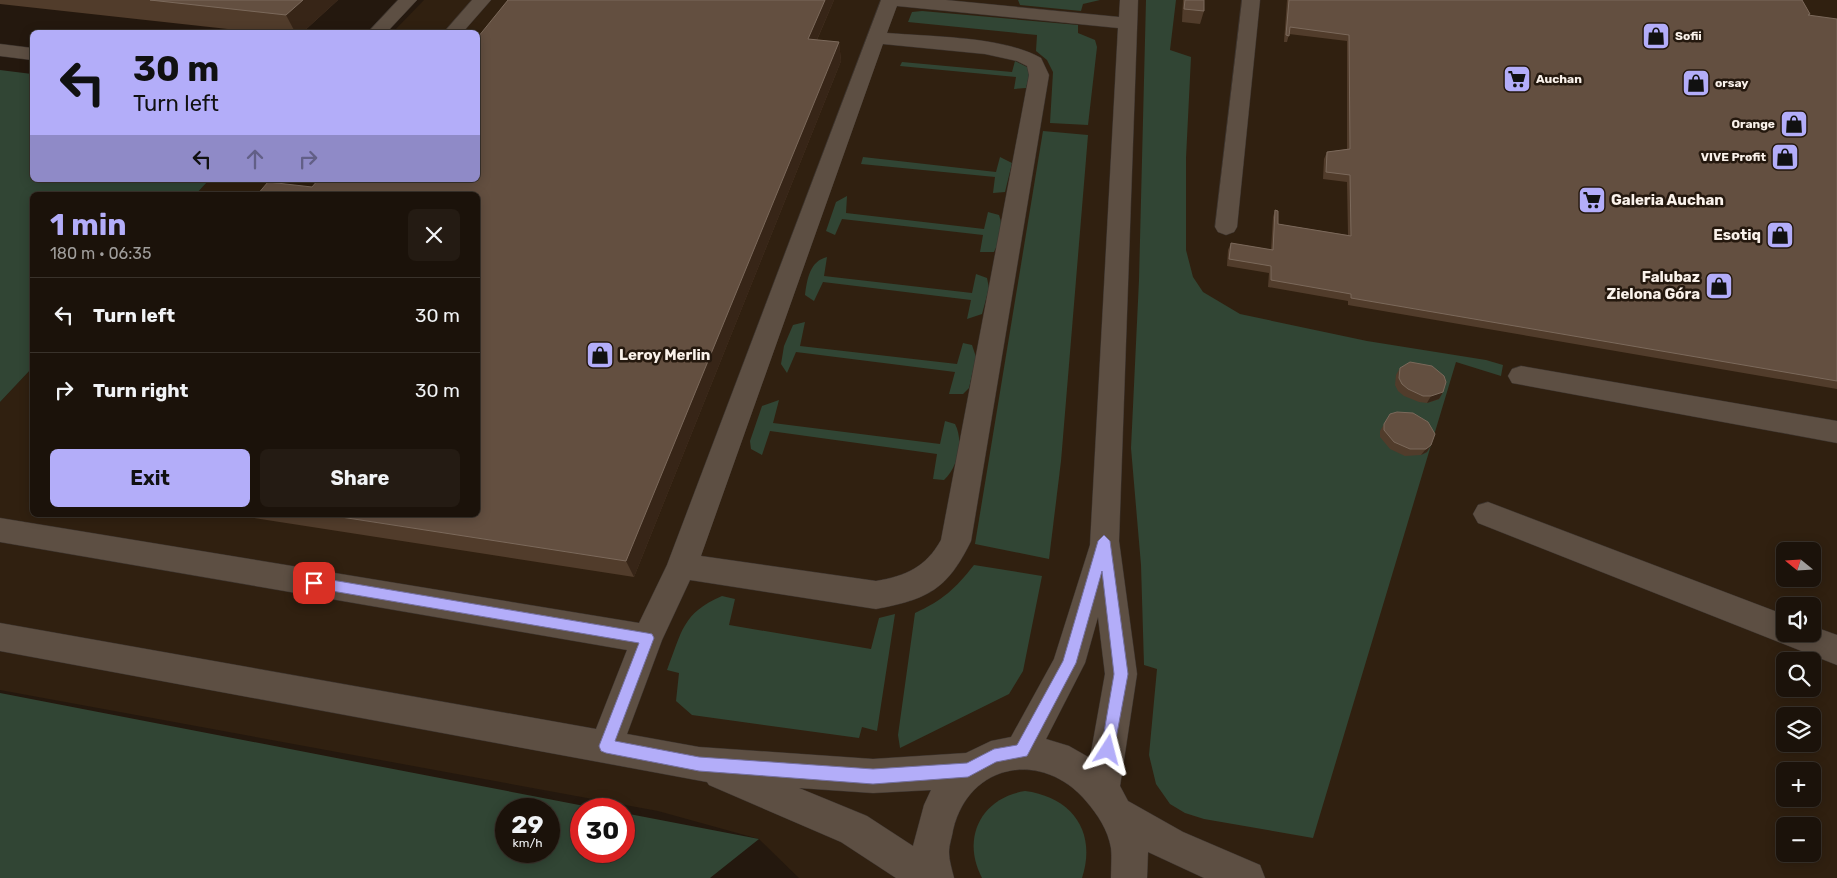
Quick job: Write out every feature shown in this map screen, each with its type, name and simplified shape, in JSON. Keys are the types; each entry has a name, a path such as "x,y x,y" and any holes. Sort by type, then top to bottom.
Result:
{"street":[{"path":"379,30 408,0"},
{"path":"455,30 482,0"},
{"path":"606,746 647,638 682,566 890,0 1128,23"},
{"path":"1129,0 1104,541 1121,674 1111,801 1129,846 1129,878"},
{"path":"1226,227 1251,0"},
{"path":"682,566 876,595 905,590 927,580 945,562 956,541 1038,84 1038,68 1033,60 1011,51 876,38"},
{"path":"0,50 30,54"},
{"path":"1521,376 1837,432"},
{"path":"1488,514 1776,626"},
{"path":"0,530 647,638"},
{"path":"1022,751 1070,663 1104,541"},
{"path":"0,636 699,764 873,776 968,770"},
{"path":"1816,642 1837,650"},
{"path":"936,878 931,850 935,819 948,791 968,770 994,756 1022,751 1051,755 1079,768 1111,801 1170,845 1247,878"},
{"path":"699,764 854,829 930,878"}],"shaded area":[{"path":"424,0 1837,0 1837,878 799,878 759,839 658,811 635,807 635,798 587,798 0,690 0,402 30,370 30,517 480,517 480,192 198,192 207,182 480,182 480,30 395,30"}],"green space":[{"path":"1018,0 1100,0 1083,4 1081,11 1020,5"},
{"path":"1146,0 1176,0 1170,50 1191,57 1186,158 1186,250 1193,277 1203,292 1240,314 1367,341 1486,360 1503,365 1501,376 1456,362 1313,838 1204,819 1185,813 1170,804 1156,784 1149,755 1157,669 1144,665 1141,565 1131,448 1139,280"},
{"path":"922,11 1078,25 1078,33 1095,40 1097,47 1088,125 1050,123 1053,72 1047,60 1036,51 1037,35 908,22 912,12"},
{"path":"1015,61 1031,69 1026,88 1014,89 1016,77 900,66 902,62 1012,72"},
{"path":"0,70 30,74 30,182 207,182 198,192 30,192 30,370 0,402"},
{"path":"1043,131 1088,135 1061,461 1049,559 975,544"},
{"path":"863,157 996,172 1000,157 1012,163 1005,192 993,193 995,177 861,164"},
{"path":"847,196 846,213 984,229 988,212 999,215 1001,225 1000,238 994,252 980,252 983,235 842,219 835,235 826,231 836,202"},
{"path":"827,257 824,276 972,293 976,274 987,278 989,288 982,314 967,319 971,300 823,282 814,301 805,295 808,277 817,262"},
{"path":"805,322 800,346 957,364 963,343 972,345 976,357 969,388 963,394 949,394 955,372 796,352 787,373 781,364 784,346 793,325"},
{"path":"779,400 773,423 940,444 945,421 955,424 959,438 956,461 949,475 944,480 933,479 937,454 770,431 762,455 751,449 750,441 762,406"},
{"path":"974,565 1042,576 1023,671 1009,694 900,748 898,735 915,613 948,593"},
{"path":"722,596 735,599 729,625 871,649 879,618 895,614 877,731 862,727 859,738 692,715 676,701 679,673 667,670 685,625 699,609"},
{"path":"0,693 543,798 495,798 495,863 560,863 560,801 570,803 570,863 635,863 635,815 759,839 710,878 0,878"},
{"path":"1025,791 1056,801 1068,809 1077,820 1083,832 1086,846 1086,861 1082,878 982,878 976,863 974,849 975,835 979,822 997,802 1010,795"}],"building":[{"path":"150,0 303,0 286,15"},
{"name":"Leroy Merlin","path":"508,0 825,0 808,39 839,42 626,561 341,517 480,517 480,192 260,192 268,182 312,187 316,182 480,182 480,35"},
{"path":"1185,0 1204,0 1204,11 1184,9"},
{"name":"Galeria Auchan","path":"1289,0 1802,0 1810,14 1808,15 1837,19 1837,381 1351,298 1351,294 1271,280 1271,266 1229,259 1231,243 1273,250 1275,210 1278,211 1278,224 1351,236 1350,175 1326,172 1327,152 1350,149 1349,35 1290,27 1289,36 1286,35"},
{"path":"1410,362 1432,366 1444,376 1446,382 1443,392 1431,396 1423,396 1402,384 1399,378 1400,368"},
{"path":"1397,412 1413,413 1428,422 1435,434 1431,445 1426,449 1410,449 1394,442 1384,430 1384,424 1390,414"}],"place":[{"name":"Sofii","path":"1656,36"},
{"name":"Auchan","path":"1517,79"},
{"name":"orsay","path":"1696,83"},
{"name":"Orange","path":"1794,124"},
{"name":"VIVE Profit","path":"1785,157"},
{"name":"Galeria Auchan","path":"1592,200"},
{"name":"Esotiq","path":"1780,235"},
{"name":"Falubaz Zielona Góra","path":"1719,286"},
{"name":"Leroy Merlin","path":"600,355"}],"route":[{"path":"314,583 647,638 606,746 699,764 873,776 968,770 994,756 1022,751 1070,663 1104,541 1121,674 1108,750"}]}
